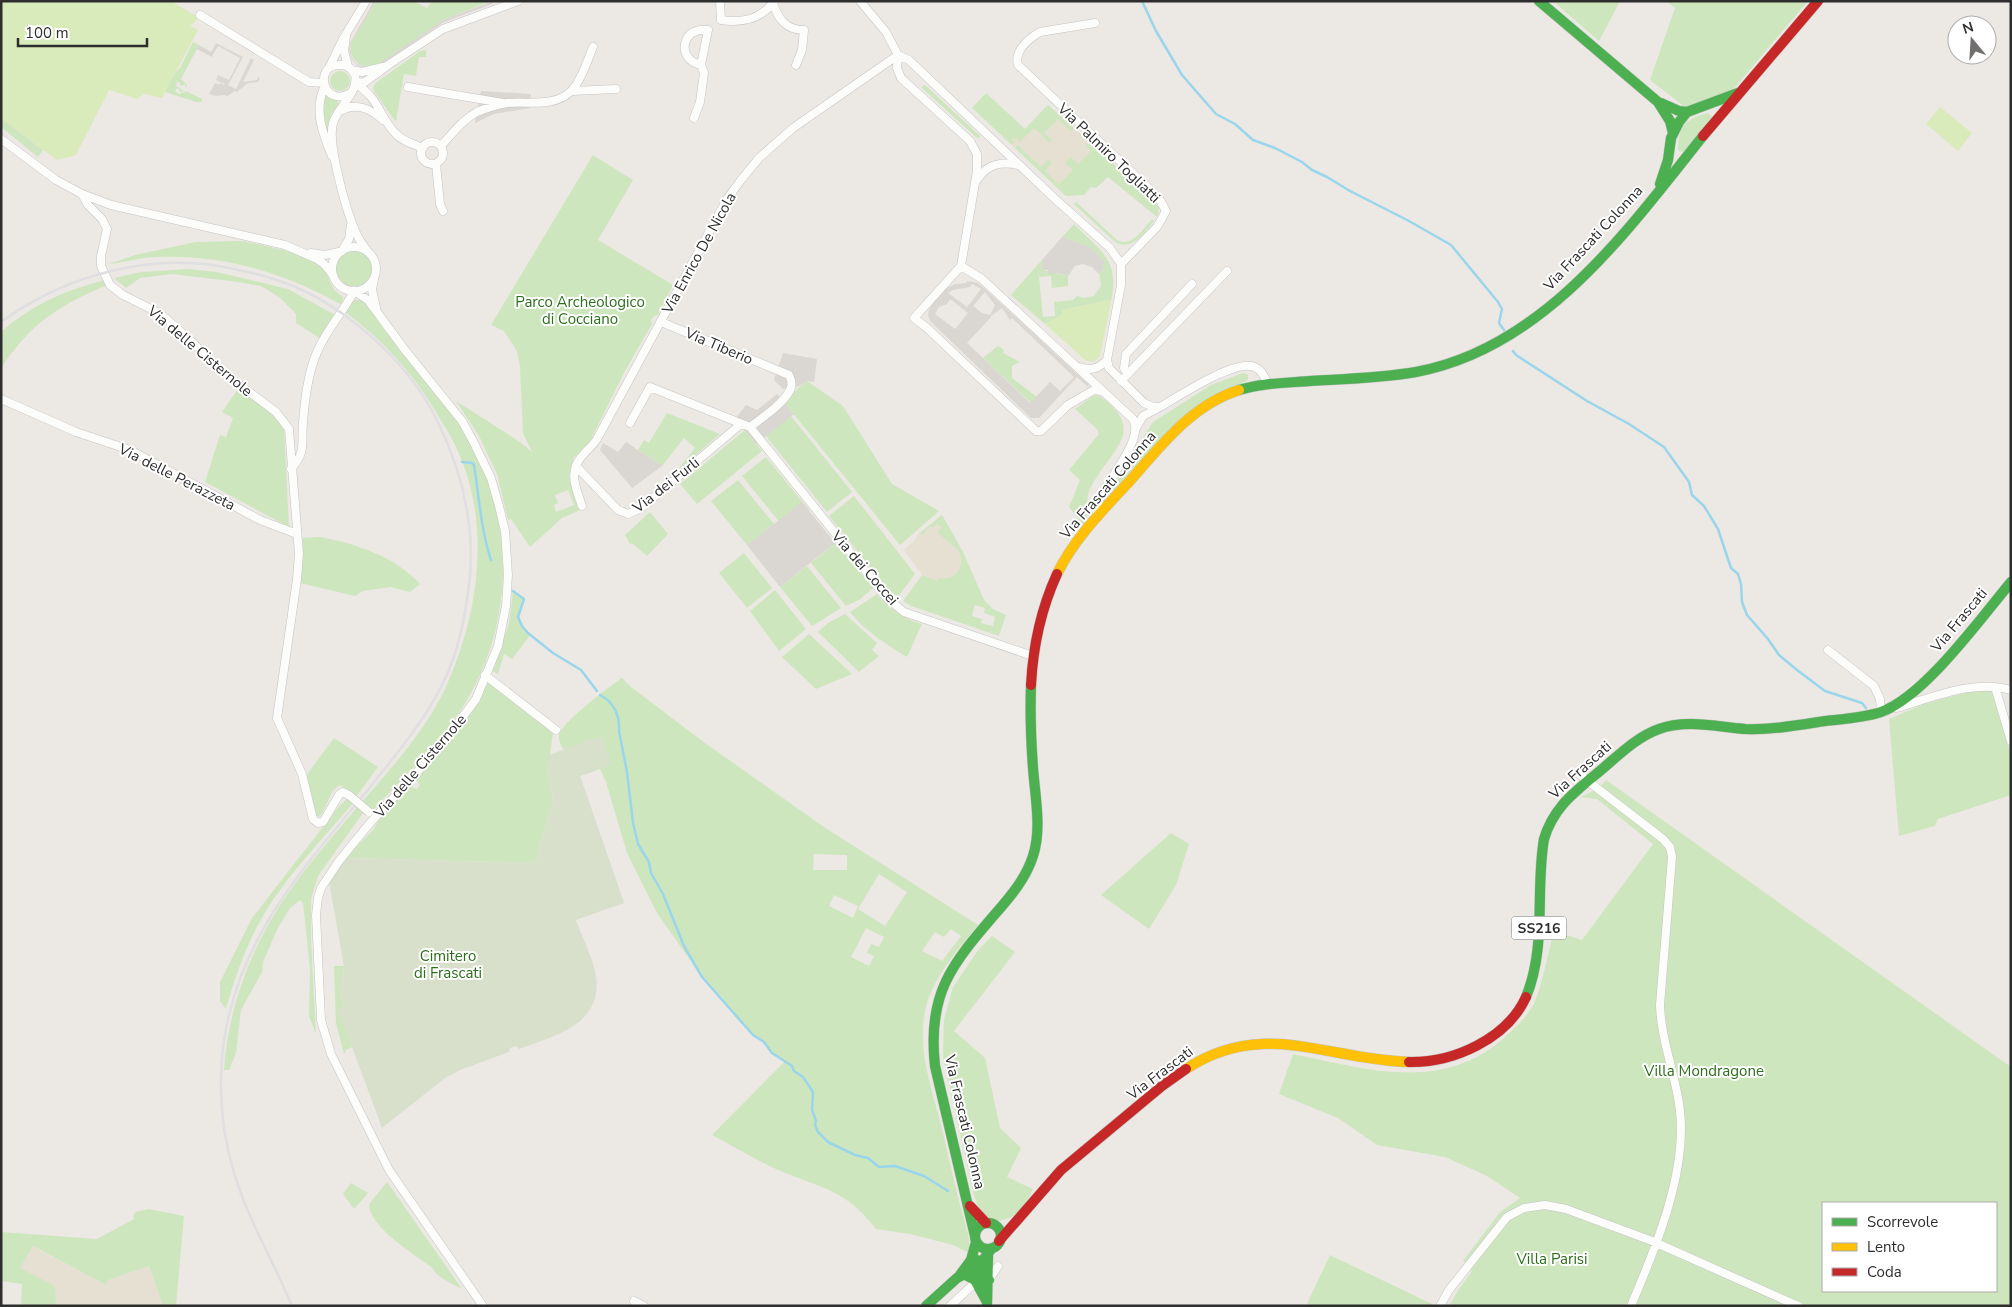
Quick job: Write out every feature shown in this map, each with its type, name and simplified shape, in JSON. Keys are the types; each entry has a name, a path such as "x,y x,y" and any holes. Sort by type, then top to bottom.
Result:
{"street":[{"path":"351,218 349,239 333,262 333,275 337,283 344,289 354,291 367,286 375,275 374,260 357,236 338,173 322,132 320,104 325,73 330,68 342,39 366,1"},
{"path":"356,83 365,82 443,30 518,1"},
{"path":"720,1 721,20"},
{"path":"860,1 886,32 898,55 897,68 902,78 970,141 976,154 977,171 961,266 914,318 928,328 1036,431 1041,431 1068,405 1094,390 1104,392"},
{"path":"1539,1 1658,102 1679,112 1687,112"},
{"name":"Via Frascati Colonna","path":"982,1280 978,1267 968,1203 936,1077 932,1047 933,1021 939,997 954,966 978,932 1021,882 1033,856 1037,820 1030,722 1033,656 1043,607 1054,579 1070,551 1097,517 1162,445 1196,412 1226,394 1249,387 1410,374 1448,364 1486,348 1525,325 1569,289 1592,267 1818,1"},
{"path":"694,118 700,102 704,73 701,65 708,30 721,20 747,21 761,15 773,2"},
{"path":"773,2 777,17 786,26 796,30 804,30 802,50 796,65"},
{"path":"200,15 310,82 324,85"},
{"name":"Via Palmiro Togliatti","path":"1095,23 1040,32 1032,37 1018,53 1018,65 1159,198 1166,211 1157,227 1121,264"},
{"path":"350,28 344,46 356,83 366,89 390,126"},
{"path":"701,65 695,64 686,56 684,44 691,33 702,29 708,30"},
{"path":"408,87 507,103 530,104 553,100 563,97 572,91 583,71 592,47"},
{"path":"898,55 909,60 1110,248 1121,264 1121,285 1108,364 1121,381 1144,403 1153,407 1160,407"},
{"name":"Via Enrico De Nicola","path":"576,466 579,459 591,448 597,439 727,198 759,158 794,128 898,55"},
{"path":"330,68 341,64 362,72 391,63"},
{"path":"338,173 332,128 338,112 356,83"},
{"path":"324,85 327,91 336,96 341,97 350,93"},
{"path":"572,91 616,89"},
{"name":"Via Frascati Colonna","path":"1659,190 1673,133 1687,112 1736,94 1743,89"},
{"path":"1658,102 1670,121 1673,133"},
{"path":"441,146 462,122 477,112 507,103"},
{"path":"1708,104 1717,111 1715,121"},
{"path":"338,112 350,107 362,107 378,115 401,139 423,148"},
{"name":"Via delle Cisternole","path":"1,139 56,180 82,194 111,205 255,237 304,252 325,255 342,251"},
{"path":"433,142 441,146 443,154 436,164 427,163 422,156 425,145 433,142"},
{"path":"1670,150 1678,156 1686,157"},
{"path":"974,184 983,171 999,163 1007,162 1020,165"},
{"path":"436,164 440,204 443,211"},
{"name":"Via delle Cisternole","path":"82,194 88,205 102,219 107,229 101,256 101,266 110,285 123,295 161,314 221,371 276,412 289,429 292,444 291,469 299,554 277,718 302,774 313,819 318,823 323,822 339,795 343,792 375,817"},
{"path":"342,251 350,247 358,248 370,254"},
{"name":"Via delle Cisternole","path":"304,252 324,264 333,275"},
{"path":"961,266 982,279 1077,366 1133,419 1136,428"},
{"path":"1121,381 1227,271"},
{"name":"Via delle Cisternole","path":"375,275 372,290 378,313"},
{"path":"1128,374 1124,368 1126,354 1192,284"},
{"path":"291,469 300,458 304,443 302,423 310,374 318,350 354,291"},
{"name":"Via delle Cisternole","path":"354,291 368,300 404,350 462,421 491,478 505,530 508,574 506,606 498,646 476,699 442,745 375,817 338,861 326,878 319,894 316,915 321,1020 327,1044 389,1170 483,1306"},
{"name":"Via Tiberio","path":"661,322 789,375 792,380 791,388 782,399 750,427"},
{"path":"1077,366 1087,370 1108,364"},
{"path":"1097,517 1099,500 1129,449 1136,428 1143,416 1224,372 1242,366 1257,368 1268,385"},
{"path":"630,424 650,387 737,425 750,427"},
{"name":"Via delle Perazzeta","path":"1,399 76,432 130,450 260,520 297,534"},
{"name":"Via dei Furli","path":"576,466 622,513 635,512 737,425"},
{"name":"Via dei Coccei","path":"750,427 879,588 904,612 1033,656"},
{"path":"576,466 574,482 582,506"},
{"path":"649,501 654,508"},
{"name":"Via Frascati","path":"978,1267 1057,1174 1181,1073 1217,1052 1243,1045 1285,1044 1387,1062 1424,1063 1447,1059 1457,1055 1497,1032 1520,1008 1530,982 1538,940 1542,854 1546,830 1562,804 1584,778 1640,738 1666,727 1695,724 1760,729 1881,712 1900,703 1917,690 1961,642 2011,582"},
{"path":"1828,650 1874,686 1880,700 1881,712 1961,689 1994,687 2011,690"},
{"path":"485,675 556,730"},
{"path":"1994,687 2011,741"},
{"path":"1584,778 1663,839 1672,852 1660,1005 1663,1033 1679,1106 1680,1134 1674,1184 1658,1244 1631,1306"},
{"name":"Via Frascati Colonna","path":"968,1203 990,1224"},
{"path":"1440,1306 1449,1290 1500,1225 1514,1213 1524,1208 1541,1205 1560,1207 1658,1244 1798,1306"},
{"path":"961,1276 971,1260 980,1226 1012,1221 1022,1216"},
{"path":"987,1303 982,1280 999,1230 990,1224"},
{"path":"975,1242 982,1247 993,1248"},
{"path":"950,1306 998,1266"},
{"path":"926,1306 961,1276 978,1267"},
{"path":"961,1276 971,1276 982,1280"},
{"path":"634,1301 644,1306"}],"shaded area":[{"path":"374,1 376,1 351,44 350,49 353,60 357,64 368,67 378,64 443,20 493,1 492,4 444,22 380,65 368,69 357,65 352,60 349,49 350,43"},
{"path":"216,43 243,57 228,85 236,89 251,58 254,60 243,82 257,80 258,77 260,78 258,82 248,83 237,92 235,91 227,96 209,94 215,83 219,85 220,83 225,84 216,80 218,75 229,80 240,58 218,46 212,57 197,49 199,45 211,52"},
{"path":"481,91 531,94 530,108 494,114 475,123"},
{"path":"1048,105 1108,159 1066,196 1002,136 1017,137"},
{"path":"1062,237 1089,247 1105,262 1102,265 1104,269 1099,274 1092,267 1083,264 1075,266 1068,276 1058,273 1048,274 1048,270 1043,270 1042,260"},
{"path":"967,281 978,283 984,288 1089,385 1088,387 1077,377 1039,418 1031,418 930,321 928,314 930,307 946,287 967,283","holes":["972,284 981,289 967,307 948,293 953,290 970,287","985,292 995,305 990,315 982,313 973,306","950,299 968,313 955,329 935,314 939,307 947,304","1002,308 1010,320 1012,318 1074,377 1060,391 1050,382 1030,403 967,343 991,316"]},
{"path":"783,353 817,359 814,382 807,381 800,386 783,389 774,380"},
{"path":"777,394 794,414 756,444 745,430 736,428 731,424 746,405 757,410"},
{"path":"626,442 662,466 632,488 600,450 603,443 618,452"},
{"path":"802,502 835,543 780,587 747,545"},
{"path":"942,515 963,552 970,592 922,575 904,550 917,538 916,536"},
{"path":"32,1246 106,1285 107,1280 149,1266 163,1306 29,1306 20,1268"}],"green space":[{"path":"1,1 171,1 199,18 190,26 198,30 162,98 144,94 137,99 109,90 76,155 57,160 1,118"},
{"path":"376,1 413,1 427,8 432,1 491,1 443,20 379,64 367,66 354,60 351,44"},
{"path":"1553,1 1620,1 1599,41"},
{"path":"1666,1 1808,1 1731,92 1698,109 1685,107 1650,80 1675,8"},
{"path":"193,42 199,45 181,79 187,85 186,88 185,84 181,86 177,81 176,86 184,91 180,92 177,88 175,91 179,94 186,91 202,99 202,102 196,102 165,92 172,76 180,68"},
{"path":"426,50 426,57 419,57 416,76 404,74 396,122 375,93 373,87 377,82 420,51"},
{"path":"340,71 347,74 350,81 347,88 340,91 333,88 330,81 333,74"},
{"path":"925,85 980,138 977,138 922,88"},
{"path":"986,93 1025,129 1048,105 1074,128 1071,131 1058,119 1044,133 1052,140 1050,143 1034,128 1020,142 1014,137 1012,140 1015,142 1012,145 972,108"},
{"path":"327,94 339,103 331,114 327,133 323,118 325,96"},
{"path":"1940,107 1972,133 1958,151 1926,124"},
{"path":"1708,113 1713,118 1684,153 1678,150 1680,135 1684,125 1693,118"},
{"path":"1,118 43,150 38,157 1,127"},
{"path":"1089,142 1153,199 1159,208 1157,217 1108,177 1096,188 1091,187 1084,195 1066,196 1015,148 1018,145 1041,167 1048,159 1052,163 1045,171 1059,184 1073,170 1065,163 1071,157 1078,164 1091,151 1086,145"},
{"name":"Parco Archeologico di Cocciano","path":"593,155 633,180 598,240 673,285 658,315 654,316 651,320 652,324 625,371 589,443 574,457 569,476 580,510 562,518 530,547 511,519 508,520 497,474 479,436 456,401 520,442 532,452 523,433 520,367 517,351 504,331 491,325","holes":["568,490 574,505 556,512 554,505 558,503 555,495"]},
{"path":"1076,202 1117,240 1122,242 1132,240 1152,219 1154,221 1133,243 1121,244 1115,242 1074,204"},
{"path":"1074,224 1106,257 1113,276 1111,302 1109,300 1062,310 1062,315 1045,324 1011,295 1042,260 1043,270 1068,276 1068,286 1052,288 1051,276 1039,277 1043,317 1055,316 1054,302 1073,300 1077,296 1084,298 1094,296 1101,286 1099,274 1104,269 1089,247 1062,237"},
{"path":"243,241 284,250 315,262 321,266 334,289 343,297 342,305 276,275 231,263 183,257 159,257 109,264 135,255 196,242"},
{"path":"354,250 366,256 372,268 366,280 354,286 342,280 336,268 342,256"},
{"path":"188,269 217,272 288,289 337,316 321,339 296,323 296,314 279,297 261,286 173,274 140,278 126,288 114,278 141,272"},
{"path":"105,280 107,285 74,300 35,328 23,339 1,368 1,332 12,322 37,306 63,294"},
{"path":"354,300 364,302 367,305 378,322 446,406 466,435 482,467 494,500 501,535 503,570 500,606 493,640 481,674 464,705 444,734 372,811 362,802 418,734 445,689 457,660 467,629 473,597 477,565 477,533 474,502 466,471 451,437 427,397 395,357 359,322 345,312"},
{"path":"1109,300 1111,302 1100,356 1094,362 1085,360 1045,324 1062,315 1062,310"},
{"path":"998,346 1004,350 1003,353 1020,362 1012,366 1012,378 1037,397 1031,403 983,358"},
{"path":"1243,373 1248,375 1248,380 1211,399 1104,502 1153,422 1211,385"},
{"path":"807,381 843,406 892,484 939,511 900,545 783,401"},
{"path":"238,389 276,416 284,428 289,527 205,482 220,435 226,437 233,418 222,412"},
{"path":"1098,395 1114,408 1122,420 1124,431 1121,441 1088,493 1087,518 1084,527 1069,507 1080,480 1069,470 1099,434 1097,429 1075,409 1093,396"},
{"path":"667,413 720,434 676,472 695,448 684,438 662,466 638,450 644,440 649,443"},
{"path":"791,416 852,492 827,512 766,436"},
{"path":"745,430 762,451 697,504 680,484"},
{"path":"766,457 809,510 781,524 742,476"},
{"path":"738,480 774,524 747,545 711,501"},
{"path":"854,496 915,574 898,597 889,590 829,516"},
{"path":"650,512 668,534 647,556 632,543 630,544 625,535"},
{"path":"942,515 963,552 984,600 993,609 1006,615 999,636 911,606 903,601 922,575 938,581 939,578 945,579 955,575 960,566 961,561 958,550 937,532 942,528 937,524 933,528 931,526 922,535 920,533","holes":["975,605 985,608 984,613 995,617 993,626 981,623 982,619 972,616"]},
{"path":"320,537 361,547 387,559 410,574 420,584 410,592 391,587 363,591 355,596 300,583 303,538"},
{"path":"835,543 873,588 859,600 846,606 811,563"},
{"path":"744,553 772,588 747,608 719,573"},
{"path":"807,566 841,608 812,626 780,587"},
{"path":"775,590 806,629 779,651 750,611"},
{"path":"513,591 524,599 520,622 531,634 512,659 504,654 498,674 493,671 509,623"},
{"path":"877,594 897,613 922,624 907,657 870,632 850,612"},
{"path":"845,614 877,643 872,650 879,656 859,672 818,632 828,623"},
{"path":"809,634 852,674 816,689 782,657"},
{"path":"622,678 631,687 705,743 824,827 978,925 946,966 933,988 928,1000 923,1026 924,1055 969,1237 969,1253 953,1245 910,1234 876,1229 865,1215 842,1197 768,1165 712,1135 784,1062 772,1053 764,1042 754,1037 728,1007 722,997 702,977 657,913 627,853 606,782 600,769 580,776 624,903 559,737 562,729 568,722 597,696","holes":["814,854 847,855 847,870 813,870","879,874 907,892 885,926 858,909","834,895 858,906 853,918 829,906","866,928 884,937 879,947 871,944 867,953 874,956 869,966 851,957","951,929 961,936 942,961 922,951 935,932 944,937"]},
{"path":"489,682 553,732 548,769 553,801 535,863 345,858 373,830 379,819 410,786 417,789 420,785 417,778 456,734"},
{"path":"1976,690 1992,691 1994,694 2011,756 2011,795 1938,819 1935,826 1899,836 1889,719 1924,704"},
{"name":"Cimitero di Frascati","path":"601,736 611,765 580,776 624,903 576,920 595,971 596,989 593,1004 586,1015 575,1025 563,1032 519,1049 516,1046 510,1048 509,1052 460,1070 445,1078 382,1128 338,1009 345,1007 341,997 344,966 329,882 345,858 535,863 553,801 548,769 549,755"},
{"path":"334,738 378,767 356,797 340,785 336,788 330,795 319,817 315,814 305,777"},
{"name":"Villa Mondragone","path":"1606,780 2011,1067 2011,1306 1449,1306 1472,1271 1463,1261 1500,1212 1520,1198 1487,1176 1445,1157 1377,1145 1338,1118 1279,1094 1293,1054 1376,1070 1431,1071 1457,1065 1482,1054 1506,1036 1526,1016 1535,1001 1554,931 1582,940 1653,844 1597,799 1580,797 1598,789"},
{"path":"348,798 354,802 294,872 263,916 251,938 226,1009 220,1001 220,982 252,918 340,805"},
{"path":"358,806 363,810 363,813 318,876 311,899 311,940 316,1034 309,1016 310,969 303,903 300,900 290,908 277,930 263,962 262,972 241,1010 236,1053 229,1070 224,1070 226,1046 237,1000 244,977 264,933 297,881"},
{"path":"1171,833 1189,844 1176,885 1149,929 1101,895"},
{"path":"992,936 1015,952 954,1031 985,1058 1000,1128 1021,1148 1007,1177 1033,1189 1024,1205 1015,1215 998,1221 987,1218 982,1214 974,1196 943,1057 944,1020 953,987 979,949"},
{"path":"334,966 344,966 341,997 345,1007 352,1047 346,1050 344,1054 336,1023"},
{"path":"387,1182 462,1289 438,1275 432,1268 393,1239 376,1222 369,1204"},
{"path":"351,1183 368,1193 354,1209 343,1194"},
{"path":"149,1209 184,1216 176,1306 163,1306 149,1266 108,1280 106,1285 33,1246 20,1268 55,1286 56,1306 21,1306 22,1284 1,1281 1,1232 97,1239 134,1219 135,1212"},
{"path":"1330,1255 1432,1304 1431,1306 1306,1306"}],"waterway":[{"path":"1142,1 1156,31 1182,75 1216,114 1235,124 1253,140 1275,148 1302,162 1312,170 1451,245 1498,302 1502,309 1499,323 1504,330"},
{"path":"1513,351 1516,355 1587,401 1629,424 1664,447 1689,482 1692,495 1704,506 1718,529 1731,568 1738,574 1741,584 1742,602 1747,615 1779,655 1797,670 1825,691 1862,703 1866,708"},
{"path":"462,462 474,465 483,525 491,560"},
{"path":"513,591 524,599 518,617 522,626 553,653 581,670 597,691"},
{"path":"600,695 609,701 617,715 627,772 633,823 638,844 649,862 651,873 663,894 684,946 702,977 753,1035 764,1042 772,1053 792,1066 794,1071 803,1077 813,1092 812,1110 816,1121 815,1125 818,1132 828,1142 855,1155 868,1158 879,1167 895,1166 924,1176 948,1191"}],"railway":[{"path":"1,322 27,305 83,279 143,265 173,263 204,264 270,278 320,299 367,333 388,353 424,397 446,440 461,482 469,526 471,548 470,571 462,626 450,668 439,692 417,727 310,860 267,922 250,955 236,991 226,1029 221,1069 221,1090 228,1151 246,1206 292,1306"}],"traffic: fast":[{"path":"1539,1 1658,102 1670,121 1673,133"},
{"path":"1660,184 1668,160 1671,138 1679,122 1687,112 1738,93"},
{"path":"1661,103 1679,111 1687,112"},
{"path":"1239,390 1274,384 1376,377 1416,372 1462,359 1504,338 1543,312 1579,281 1644,210 1703,136"},
{"path":"1526,997 1532,978 1539,938 1540,878 1544,839 1552,819 1564,803 1586,782 1641,738 1670,726 1691,724 1765,729 1867,716 1881,712 1898,704 1933,674 2011,582"},
{"path":"975,1236 935,1066 933,1041 935,1019 939,1000 955,965 1017,886 1026,872 1036,846 1037,812 1032,748 1031,685"},
{"path":"988,1223 997,1227 1001,1236 997,1245 988,1249 979,1245 975,1236 979,1227 988,1223"},
{"path":"960,1275 971,1260 976,1242"},
{"path":"926,1306 957,1278 978,1267 992,1248"},
{"path":"987,1306 988,1256"},
{"path":"977,1260 981,1278 989,1280"},
{"path":"964,1274 975,1280 986,1300"}],"traffic: slow":[{"path":"1057,574 1089,526 1177,429 1206,406 1239,390"},
{"path":"1186,1069 1214,1054 1242,1046 1269,1044 1296,1046 1379,1060 1409,1062"}],"traffic: jam":[{"path":"1703,136 1818,1"},
{"path":"1031,685 1039,628 1046,601 1057,574"},
{"path":"1409,1062 1443,1058 1477,1046 1506,1025 1526,997"},
{"path":"999,1241 1061,1170 1162,1086 1186,1069"},
{"path":"970,1206 986,1223"}],"park label":[{"name":"Villa Parisi","path":"1552,1259"}]}
